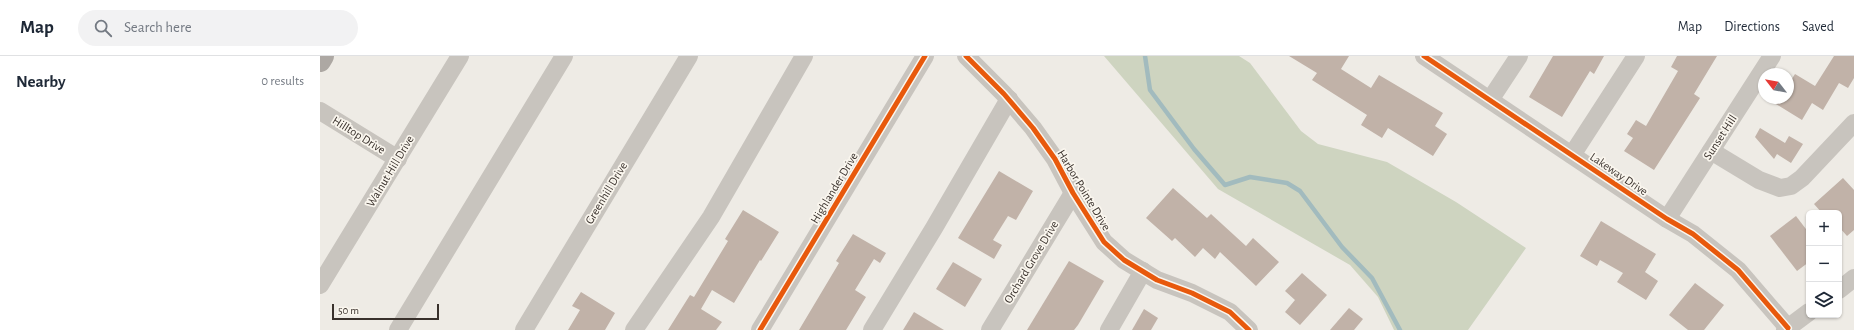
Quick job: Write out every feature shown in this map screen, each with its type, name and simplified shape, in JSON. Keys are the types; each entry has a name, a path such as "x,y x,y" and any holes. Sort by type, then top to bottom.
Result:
{"main road":[{"path":"320,61 323,56"}],"street":[{"name":"Walnut Hill Drive","path":"320,285 460,56"},
{"path":"398,330 564,56"},
{"name":"Greenhill Drive","path":"524,330 689,56"},
{"path":"634,330 711,217 804,56"},
{"name":"Highlander Drive","path":"760,330 925,56"},
{"name":"Harbor Pointe Drive","path":"966,56 1009,99 1033,128 1055,159 1072,193 1104,242 1124,260 1157,280 1192,293 1230,312 1249,330"},
{"name":"Lakeway Drive","path":"1424,56 1668,219 1693,234 1738,270 1786,329"},
{"path":"1490,100 1518,56"},
{"path":"1572,155 1636,56"},
{"name":"Sunset Hill","path":"1668,219 1772,56"},
{"path":"872,330 934,228 1009,99"},
{"name":"Hilltop Drive","path":"320,111 398,159"},
{"path":"1711,151 1759,180 1780,188 1791,186 1802,178 1854,123"},
{"name":"Orchard Grove Drive","path":"990,330 1072,193"},
{"path":"1109,330 1143,271"},
{"path":"1842,288 1854,278"},
{"path":"1786,329 1806,314"}],"green space":[{"path":"1104,56 1239,56 1250,63 1301,131 1318,144 1387,162 1456,202 1526,248 1468,330 1394,330 1378,297 1350,265 1218,189"}],"building":[{"path":"1289,56 1349,56 1341,69 1371,88 1379,75 1443,113 1435,126 1447,134 1433,156 1388,128 1382,138 1361,125 1367,115 1312,80 1317,73"},
{"path":"1553,56 1604,56 1594,74 1590,71 1562,117 1529,97"},
{"path":"1677,56 1717,56 1694,94 1700,98 1654,170 1624,151 1633,138 1627,134 1636,120 1646,126 1678,71 1671,67"},
{"path":"1834,56 1854,56 1854,78 1848,88 1839,83 1823,110 1812,103 1802,120 1776,104 1794,104 1795,74 1815,86"},
{"path":"1760,128 1785,143 1789,136 1803,144 1791,163 1777,154 1774,159 1755,137"},
{"path":"999,171 1033,191 1016,220 1008,216 993,240 1002,245 994,259 958,238"},
{"path":"1843,178 1854,190 1854,230 1847,236 1842,230 1842,210 1819,210 1814,204"},
{"path":"1173,188 1207,218 1211,214 1246,246 1253,238 1279,262 1256,286 1220,252 1215,259 1203,248 1195,257 1175,238 1172,241 1146,218"},
{"path":"743,210 779,232 761,261 760,260 734,303 712,290 701,309 722,322 716,330 668,330 690,295 694,297 728,241 725,239"},
{"path":"1796,216 1806,229 1806,264 1797,271 1770,236"},
{"path":"1601,221 1656,254 1645,272 1658,281 1646,300 1617,282 1623,273 1600,260 1597,266 1580,256"},
{"path":"853,234 886,253 880,263 874,259 855,290 866,297 846,330 799,330 839,263 836,261"},
{"path":"1069,261 1104,281 1078,325 1074,330 1027,330"},
{"path":"953,262 982,279 965,307 936,289"},
{"path":"1302,273 1327,295 1300,325 1285,312 1295,300 1285,291"},
{"path":"1695,283 1724,305 1704,330 1688,330 1669,315"},
{"path":"581,292 615,313 605,330 568,330 580,310 572,306"},
{"path":"1349,308 1363,319 1354,330 1330,330"},
{"path":"1144,309 1158,318 1151,330 1132,330"},
{"path":"914,312 944,330 903,330"}],"waterway":[{"path":"1145,56 1150,90 1194,149 1225,185 1250,177 1287,183 1300,191 1342,247 1372,278 1400,330"}],"cycle path":[{"path":"760,330 925,56"},
{"path":"966,56 1004,94 1033,128 1055,159 1073,193 1104,242 1124,260 1157,280 1192,293 1230,312 1249,330"},
{"path":"1424,56 1667,219 1693,234 1738,270 1788,328"}]}
